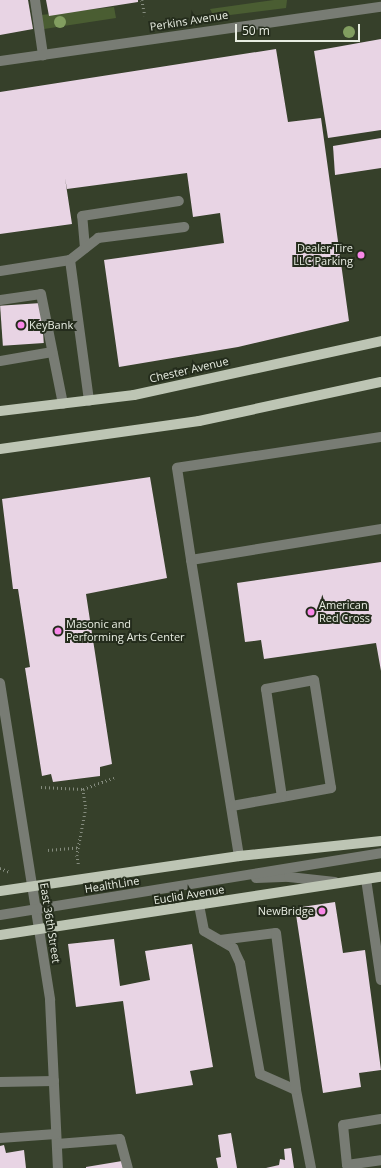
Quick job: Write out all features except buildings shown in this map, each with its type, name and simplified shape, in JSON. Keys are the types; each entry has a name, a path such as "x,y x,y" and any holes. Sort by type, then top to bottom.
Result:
{"main road":[{"name":"Chester Avenue","path":"0,411 134,395 381,341"},
{"path":"0,449 192,422 381,382"},
{"path":"0,891 239,856 381,841"},
{"name":"Euclid Avenue","path":"0,935 381,877"}],"street":[{"path":"35,0 43,56"},
{"name":"Perkins Avenue","path":"0,61 43,56 374,5"},
{"path":"85,248 82,216 179,201"},
{"path":"0,271 70,260 98,238 184,227"},
{"path":"70,260 90,400"},
{"path":"0,300 41,294 63,404"},
{"path":"0,361 52,352"},
{"path":"239,856 177,468 381,437"},
{"path":"191,560 381,529"},
{"path":"232,806 282,797 331,788 314,680 266,689 282,797"},
{"name":"East 36th Street","path":"0,683 50,1000 58,1168"},
{"name":"HealthLine","path":"0,915 228,880 381,853"},
{"name":"HealthLine","path":"228,880 289,877 341,883"},
{"path":"366,879 381,978"},
{"path":"199,905 204,931 233,948 240,963 260,1074 296,1090"},
{"path":"220,940 276,933 296,1090 311,1168"},
{"path":"0,1082 54,1080"},
{"path":"381,1119 343,1125 347,1165 381,1160"},
{"path":"0,1138 120,1139 128,1168"}],"path":[{"path":"142,0 144,16"},
{"path":"41,787 83,789 114,778"},
{"path":"79,868 80,847 86,808 83,789"},
{"path":"48,850 80,847"},
{"path":"0,868 10,872"}],"shaded area":[{"path":"0,0 381,0 381,1168 0,1168"}],"green space":[{"path":"274,0 287,0 286,8 214,17 210,9"},
{"path":"114,7 116,18 44,29 41,15"}],"place":[{"name":"Dealer Tire LLC Parking","path":"361,255"},
{"name":"KeyBank","path":"21,325"},
{"name":"American Red Cross","path":"311,612"},
{"name":"Masonic and Performing Arts Center","path":"58,631"},
{"name":"NewBridge","path":"322,911"}]}
